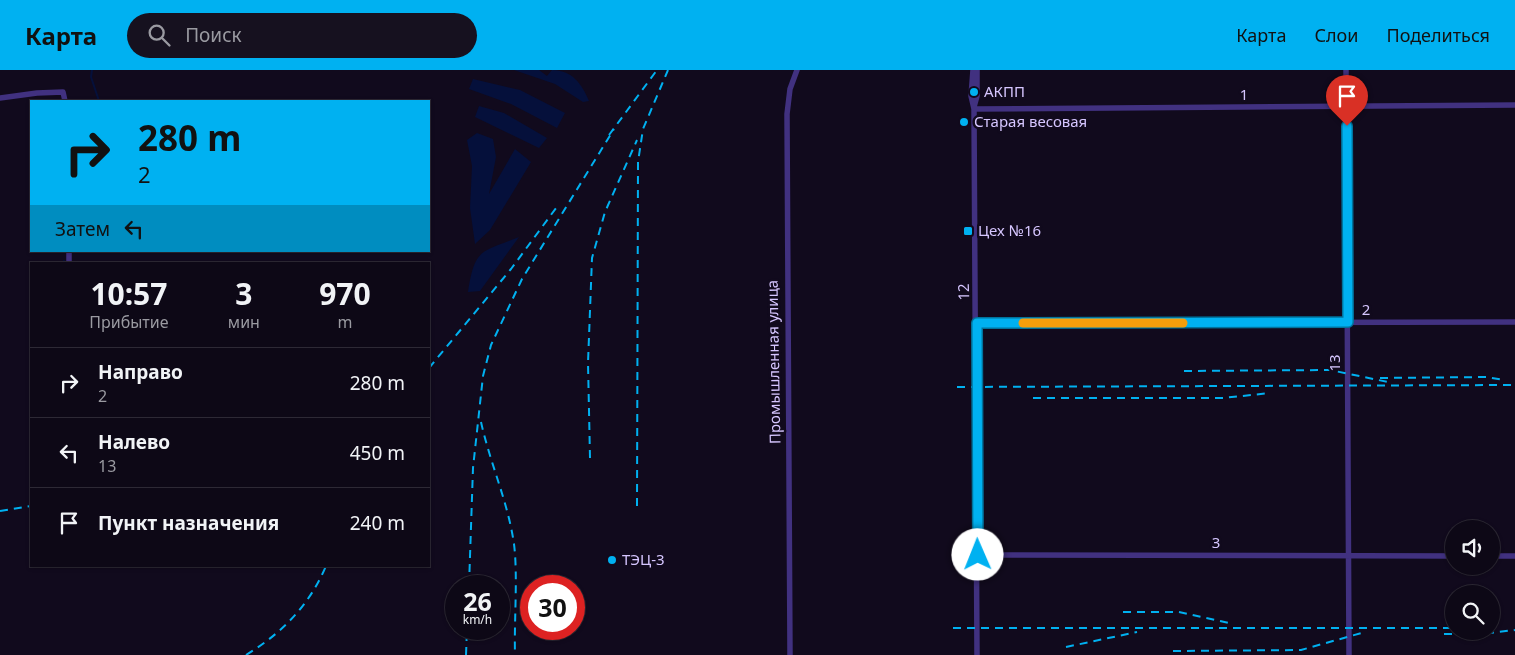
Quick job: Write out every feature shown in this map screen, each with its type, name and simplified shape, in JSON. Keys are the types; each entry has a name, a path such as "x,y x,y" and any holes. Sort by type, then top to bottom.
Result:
{"street":[{"name":"Промышленная улица","path":"790,655 787,114 790,89 797,70"},
{"path":"972,70 971,96 974,109"},
{"path":"974,109 977,96 977,70"},
{"name":"13","path":"1346,70 1349,655"},
{"path":"0,98 63,92 65,100"},
{"name":"1","path":"974,109 1515,105"},
{"name":"12","path":"974,109 977,323 977,655"},
{"name":"2","path":"977,323 1515,322"},
{"name":"3","path":"978,555 1445,556"},
{"path":"1500,556 1515,556"}],"shaded area":[{"path":"514,70 539,70 547,76 552,70 565,72 575,79 589,101 583,102 555,84"},
{"path":"473,79 520,90 565,113 557,128 511,104 469,89"},
{"path":"479,106 504,113 547,138 539,148 475,117"},
{"path":"477,133 493,139 496,157 489,194 515,149 531,162 490,230 475,244 470,208 472,166 467,140"},
{"path":"519,237 480,291 468,292 473,267 477,259 488,250"}],"waterway":[{"path":"92,70 91,77 99,100"}],"railway":[{"path":"609,135 657,70"},
{"path":"637,506 638,162 643,129 668,70"},
{"path":"469,575 473,468 483,376 491,345 522,279 614,129"},
{"path":"590,458 588,363 592,258 605,212 637,140"},
{"path":"430,367 511,269 559,204"},
{"path":"1184,371 1330,370 1388,382"},
{"path":"1380,378 1486,377 1505,380"},
{"path":"957,387 1515,385"},
{"path":"1033,398 1223,398 1270,393"},
{"path":"481,422 508,513 514,544 516,570 515,655"},
{"path":"0,511 30,506"},
{"path":"246,655 283,628 303,606 326,567"},
{"path":"1123,612 1179,612 1229,623"},
{"path":"953,628 1445,628"},
{"path":"1444,634 1481,634 1515,630"},
{"path":"1066,647 1137,632"},
{"path":"1173,651 1301,650 1365,632"},
{"path":"466,655 467,640"}],"slow traffic":[{"path":"1023,323 1183,323"}],"place":[{"name":"АКПП","path":"974,92"},
{"name":"Старая весовая","path":"964,122"},
{"name":"Цех №16","path":"968,231"},
{"name":"ТЭЦ-3","path":"612,560"}],"route":[{"path":"978,555 977,323 1348,322 1347,126"}]}
